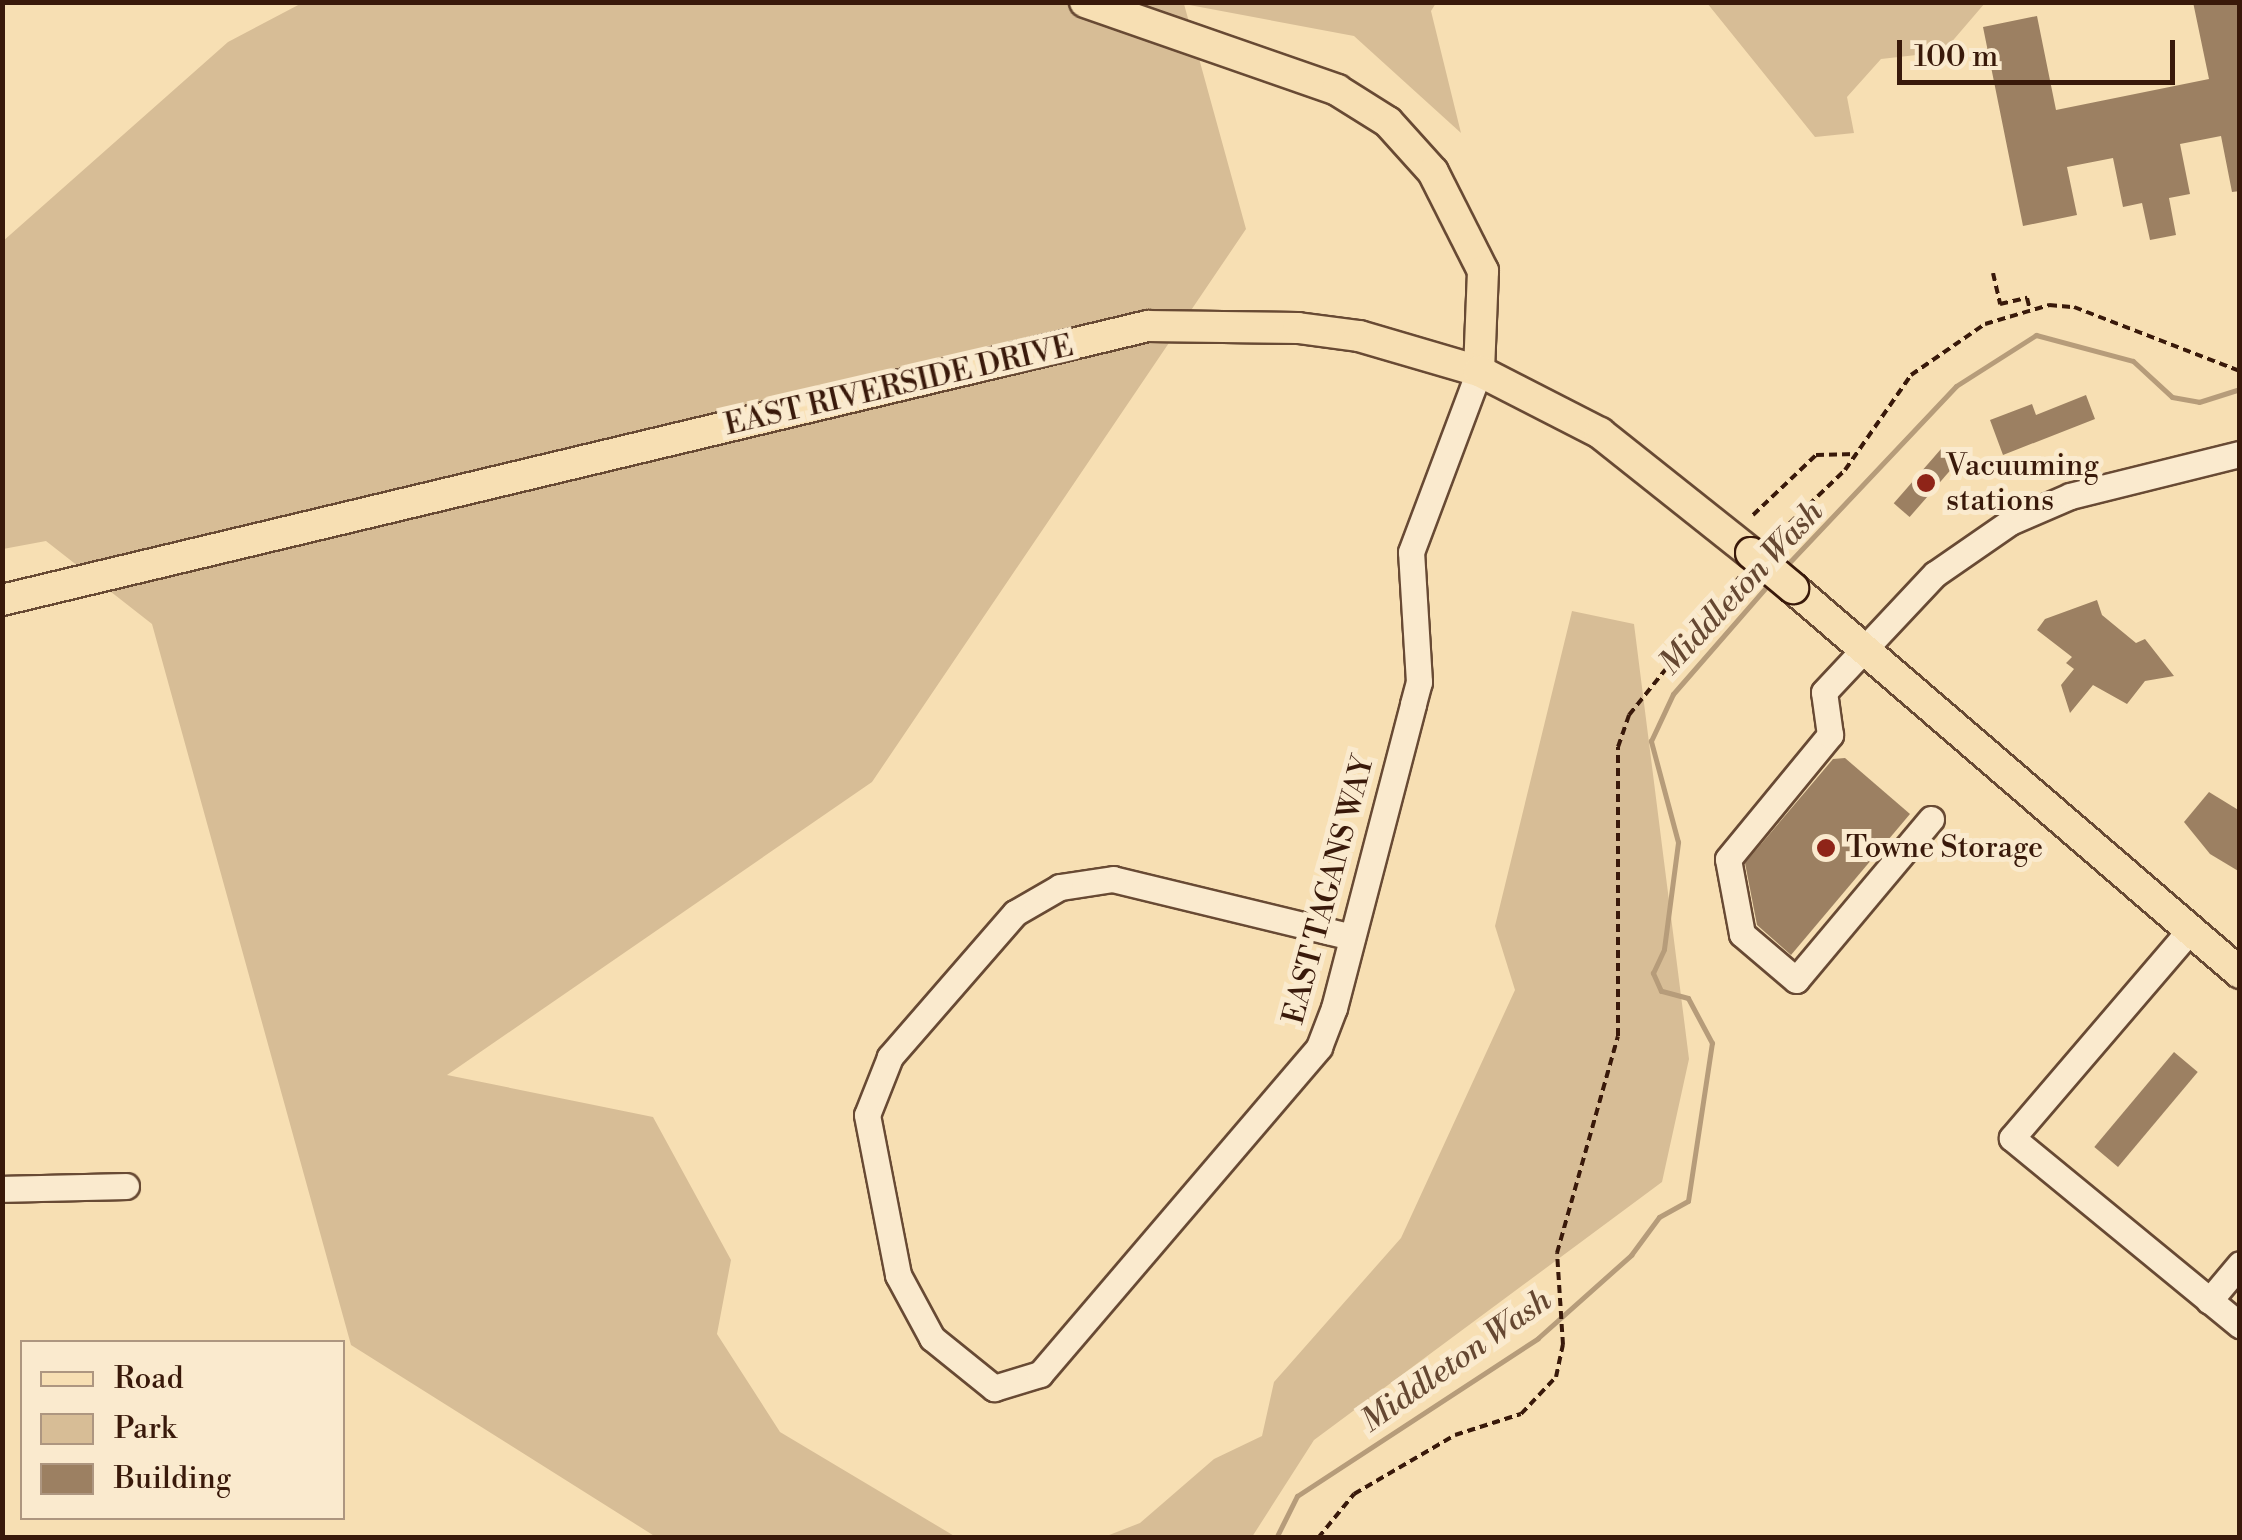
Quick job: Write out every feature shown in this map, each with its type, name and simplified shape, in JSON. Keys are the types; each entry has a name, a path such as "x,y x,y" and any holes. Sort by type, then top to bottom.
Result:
{"main road":[{"path":"1084,2 1338,90 1388,122 1433,172 1483,272 1479,371"},
{"name":"EAST RIVERSIDE DRIVE","path":"2,600 1148,326 1298,328 1360,336 1479,371 1600,433 1758,553 1863,648"},
{"path":"1863,648 2240,973"}],"street":[{"name":"EAST TAGANS WAY","path":"1352,937 1134,881 1076,882 1016,914 890,1058 872,1094 868,1135 904,1294 932,1338 983,1383 1020,1386 1040,1374 1310,1063 1352,937 1418,682 1411,552 1479,371"},
{"path":"1931,819 1796,980 1742,934 1728,860 1830,735 1824,692 1935,574 2010,522 2070,496 2240,454"},
{"path":"2190,930 2012,1138 2240,1325"},
{"path":"2,1189 126,1186"},
{"path":"2208,1301 2240,1264"}],"path":[{"path":"1993,273 2000,304 2027,298 2030,310"},
{"path":"1318,1538 1354,1494 1455,1435 1544,1398 1563,1345 1559,1271 1618,1036 1624,830 1618,747 1629,715 1758,553 1856,454 1911,375 1985,324 2030,310 2074,307 2240,372"},
{"path":"1753,515 1816,455 1856,454"}],"green space":[{"path":"302,3 1436,3 1431,11 1461,133 1354,36 1184,4 1246,229 872,782 447,1075 653,1117 731,1260 717,1334 780,1432 956,1537 656,1537 351,1345 152,624 46,541 3,549 2,242 228,42"},
{"path":"1707,3 1985,3 1943,52 1881,59 1847,97 1854,133 1815,137"},
{"path":"1572,611 1634,624 1689,1059 1662,1182 1314,1440 1252,1537 1104,1537 1140,1523 1214,1459 1262,1436 1274,1382 1401,1238 1515,990 1495,926"}],"building":[{"path":"2193,2 2240,2 2240,191 2232,192 2221,136 2180,144 2190,194 2169,198 2176,235 2150,240 2142,203 2123,207 2113,158 2067,167 2077,215 2023,226 1983,27 2037,16 2056,110 2209,79"},
{"path":"2086,395 2095,419 2003,455 1990,420 2032,404 2036,415"},
{"name":"Vacuuming stations","path":"1941,449 1957,463 1910,517 1894,503"},
{"path":"2097,600 2102,615 2136,643 2145,639 2174,676 2145,681 2127,704 2093,685 2070,713 2061,685 2074,669 2066,663 2072,657 2037,630 2045,619"},
{"name":"Towne Storage","path":"1845,758 1910,814 1791,955 1757,925 1745,863 1833,759"},
{"path":"2209,792 2240,811 2240,872 2210,854 2184,822"},
{"path":"2174,1052 2198,1072 2118,1167 2094,1147"}],"waterway":[{"name":"Middleton Wash","path":"1785,567 1956,386 2036,335 2133,361 2172,397 2199,402 2240,389"},
{"name":"Middleton Wash","path":"1276,1538 1297,1496 1538,1338 1631,1255 1659,1217 1688,1201 1712,1043 1688,998 1661,991 1653,973 1664,949 1678,842 1651,741 1673,694 1770,583"}],"place":[{"name":"Vacuuming stations","path":"1926,483"},
{"name":"Towne Storage","path":"1826,848"}]}
